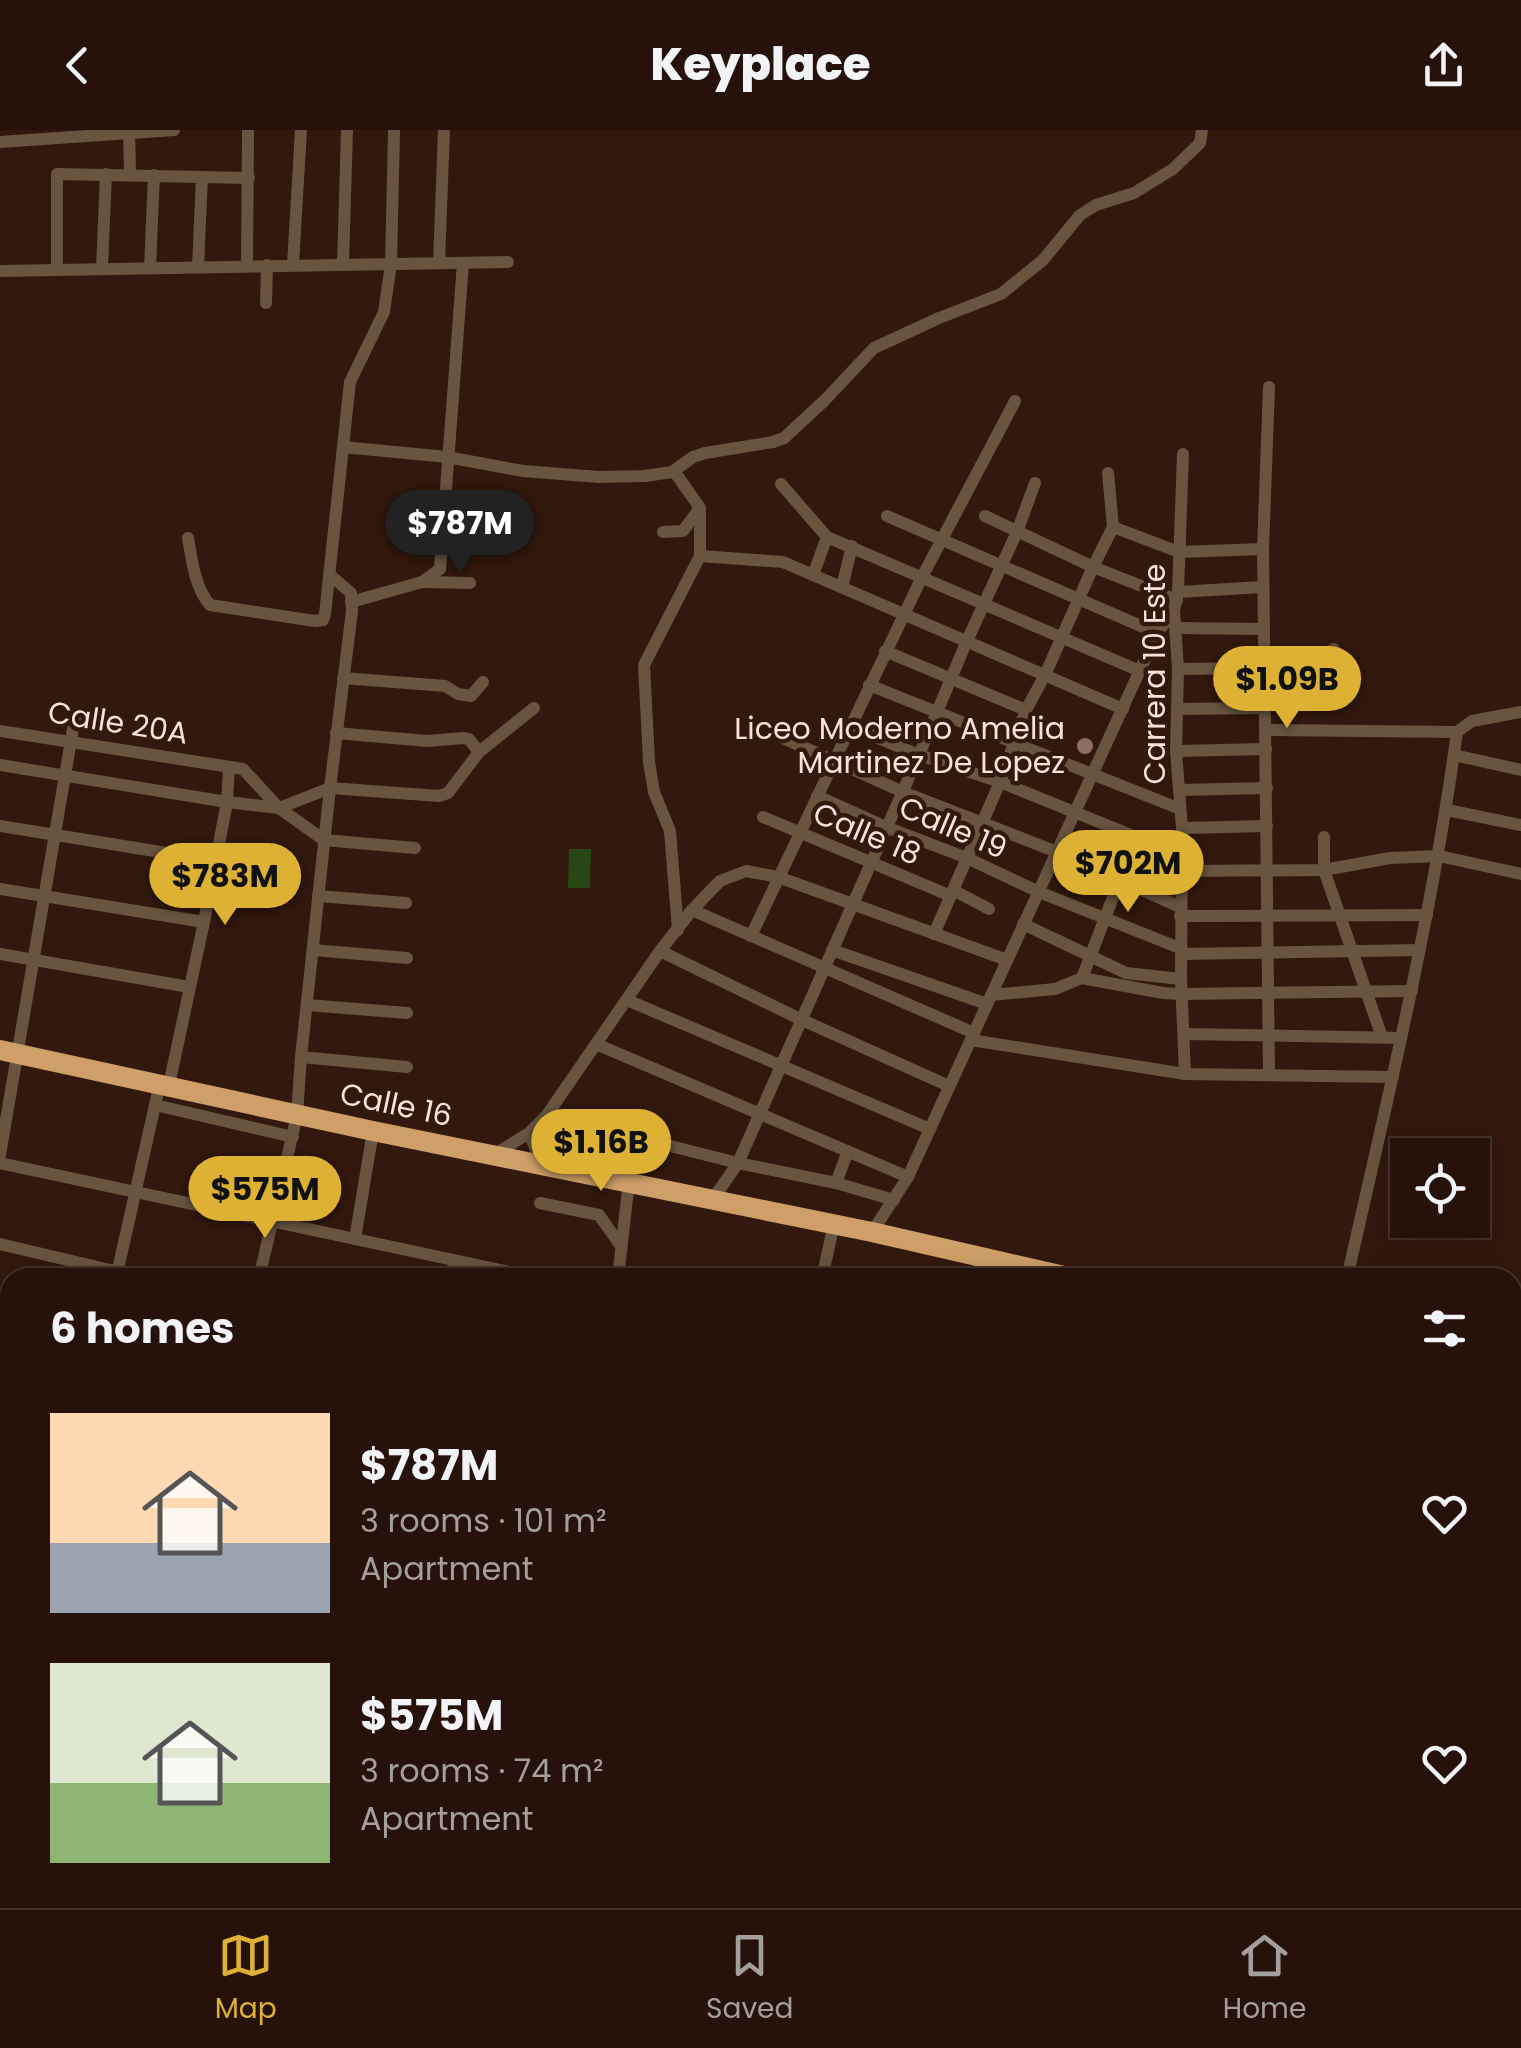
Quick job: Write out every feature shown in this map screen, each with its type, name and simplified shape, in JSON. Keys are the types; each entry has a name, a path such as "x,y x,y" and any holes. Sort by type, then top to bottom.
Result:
{"highway":[{"name":"Calle 16","path":"9,1052 1029,1268"}],"street":[{"path":"0,142 52,134 174,130"},
{"path":"247,266 248,130"},
{"path":"293,265 301,130"},
{"path":"343,264 347,130"},
{"path":"188,538 194,572 210,605 323,620 350,382 384,312 391,264 394,130"},
{"path":"438,263 444,130"},
{"path":"343,447 599,477 674,471 705,453 784,438 874,348 1001,294 1042,260 1080,215 1096,204 1134,193 1173,170 1200,144 1202,130"},
{"path":"129,132 130,174"},
{"path":"57,268 57,174 249,178"},
{"path":"102,268 106,174"},
{"path":"150,267 154,175"},
{"path":"198,266 202,177"},
{"path":"0,270 508,262"},
{"path":"422,582 440,569 463,263"},
{"path":"266,302 268,265"},
{"path":"1269,387 1262,548 1269,1075"},
{"path":"750,936 921,578 1015,402"},
{"name":"Carrera 10 Este","path":"1183,454 1176,751 1182,828 1180,980 1185,1074"},
{"path":"674,471 700,508 700,556 644,666 649,762 654,792 670,831 678,930"},
{"path":"934,934 1000,782 1026,710 1113,528 1108,472"},
{"path":"713,1199 738,1163 1017,532 1035,483"},
{"path":"781,484 827,536 1140,671"},
{"path":"662,532 684,530 700,508"},
{"path":"887,516 1157,633"},
{"path":"985,516 1092,567 1177,601 1263,588"},
{"path":"1113,528 1180,552 1262,548"},
{"path":"813,574 827,536"},
{"path":"842,587 852,546"},
{"path":"700,556 784,562 1123,709"},
{"path":"261,1268 297,1114 324,840 352,612 351,592 330,575"},
{"path":"352,602 422,582 470,583"},
{"path":"872,1232 908,1177 1157,633 1177,601"},
{"path":"1176,628 1264,629"},
{"path":"1265,691 1334,649"},
{"path":"885,651 1026,710"},
{"path":"1178,669 1264,668"},
{"path":"343,678 444,686 471,696 482,682"},
{"path":"869,685 1180,809"},
{"path":"0,765 279,808 330,788 439,796 448,794 480,752 534,708"},
{"path":"1177,709 1265,708"},
{"path":"1266,730 1457,732 1472,721 1517,715"},
{"path":"0,1155 9,1052 33,960 74,717"},
{"path":"849,726 1136,836 1181,864 1324,870 1390,858 1439,856 1521,874"},
{"name":"Calle 20A","path":"0,731 229,767"},
{"path":"1349,1268 1439,856 1457,732"},
{"path":"336,733 427,741 463,738 469,739 480,752"},
{"path":"783,738 903,792 1058,852 1180,912 1266,916 1427,914"},
{"path":"1176,751 1266,749"},
{"path":"1454,755 1521,770"},
{"path":"117,1268 204,922 227,802 229,767 246,772 279,808 324,840 415,848"},
{"path":"1179,790 1266,788"},
{"name":"Calle 19","path":"817,796 1182,951 1420,950"},
{"path":"1446,810 1521,825"},
{"name":"Calle 18","path":"763,817 990,909"},
{"path":"0,826 216,861"},
{"path":"1182,828 1267,826"},
{"path":"1082,978 1136,836"},
{"path":"1324,837 1324,870 1382,1037"},
{"path":"493,1155 529,1133 547,1115 692,910 720,881 746,871 778,877 1007,960"},
{"path":"0,889 204,922"},
{"path":"318,896 406,904"},
{"path":"692,910 972,1036 1185,1074 1393,1077"},
{"path":"1024,924 1125,979 1163,993 1412,990"},
{"path":"312,950 406,958"},
{"path":"832,950 989,999 1054,989 1082,978 1180,980"},
{"path":"660,951 949,1086"},
{"path":"0,954 188,987"},
{"path":"858,982 868,962"},
{"path":"628,1000 930,1129"},
{"path":"307,1005 407,1012"},
{"path":"1184,1034 1402,1038"},
{"path":"596,1044 908,1177"},
{"path":"301,1056 407,1067"},
{"path":"156,1105 293,1137"},
{"path":"547,1115 894,1200"},
{"path":"355,1239 373,1131"},
{"path":"529,1133 542,1164"},
{"path":"836,1183 848,1151"},
{"path":"0,1164 480,1268"},
{"path":"619,1268 629,1181"},
{"path":"540,1203 599,1216 621,1246"},
{"path":"825,1268 834,1224"},
{"path":"0,1244 93,1268"},
{"path":"453,1268 458,1261"}],"green space":[{"path":"569,849 591,849 590,888 568,888"}],"place":[{"name":"Liceo Moderno Amelia Martinez De Lopez","path":"1085,746"}]}
